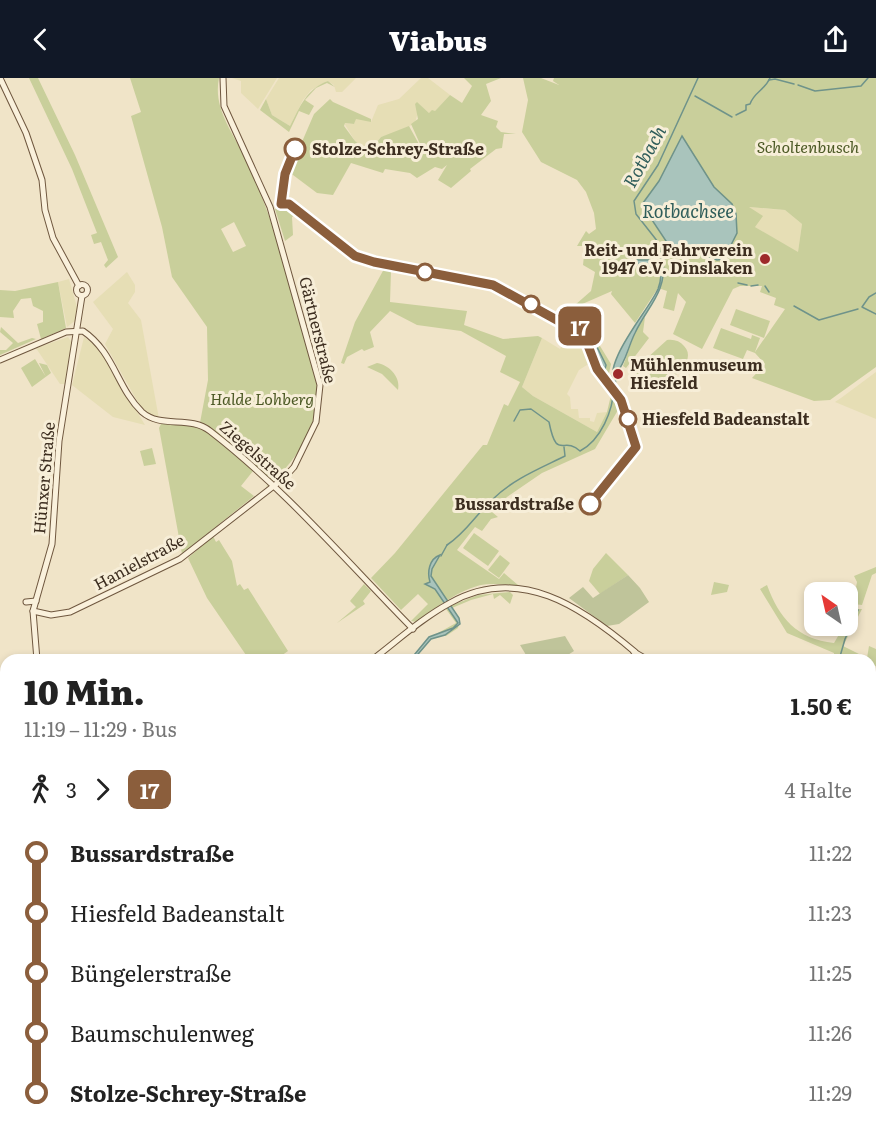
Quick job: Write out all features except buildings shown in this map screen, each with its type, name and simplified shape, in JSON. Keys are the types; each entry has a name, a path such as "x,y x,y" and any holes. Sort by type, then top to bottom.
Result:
{"main road":[{"name":"Hünxer Straße","path":"0,78 26,133 42,180 45,210 53,238 79,286 84,285 88,289 87,294 82,296 59,441 54,547 33,611 37,654"},
{"name":"Gärtnerstraße","path":"223,78 224,106 270,207 313,356 320,394 318,415 312,431 291,471 276,485"},
{"name":"Ziegelstraße","path":"78,330 90,335 104,349 136,405 146,415 161,421 190,421 207,428 276,485 413,629"},
{"path":"0,360 64,333 78,330"},
{"path":"64,333 72,335 76,342 82,335 90,335"},
{"name":"Hanielstraße","path":"33,611 47,615 70,612 170,565 195,549 276,485"},
{"path":"380,654 450,603 484,591 524,590 568,605 638,654"},
{"path":"26,602 36,601"}],"shaded area":[{"path":"232,78 277,78 258,109 241,93 241,81"},
{"path":"279,78 356,78 342,92 336,92 334,85 328,81 311,90 303,100 290,126 272,115 266,99"},
{"path":"421,78 428,78 450,95 435,111 429,113 419,104 415,104 418,112 415,123 399,132 381,137 369,152 355,141 344,123 354,124 355,119 361,118 371,122 378,105 399,99"},
{"path":"748,207 785,210 802,224 798,253 755,227"},
{"path":"127,272 135,285 135,292 128,303 141,320 159,419 149,415 140,406 105,344 113,329 93,302"},
{"path":"69,279 77,307 76,320 67,327 58,282"},
{"path":"571,331 581,337 590,363 579,370 567,394 570,397 571,409 578,409 579,418 590,418 590,421 594,422 597,413 607,412 597,432 533,396 522,387 542,338 560,349"},
{"path":"68,337 72,343 65,384 60,384 36,348"},
{"path":"84,337 99,348 145,425 113,417 72,385"},
{"path":"876,372 876,419 835,402 841,398"}],"green space":[{"path":"29,78 38,78 75,155 118,257 106,268 104,265 108,260 101,242 94,244 91,235 97,233 72,169"},
{"name":"Halde Lohberg","path":"130,78 219,78 221,108 256,183 278,241 319,393 313,421 295,457 266,487 268,483 253,471 241,486 254,496 182,554 159,428 161,424 186,424 199,428 208,380 207,327 172,277 162,227 131,116 141,112","holes":["234,222 246,246 233,252 221,229"]},
{"path":"464,78 501,78 486,84 491,101 481,115 498,121 496,127 501,132 516,134 504,134 502,148 496,149 470,169 471,171 451,188 438,180 447,165 442,169 435,167 417,178 410,173 385,169 383,173 351,163 333,195 317,193 289,172 314,114 330,99 371,119 371,122 356,119 354,124 345,123 344,126 355,141 369,152 381,137 409,126 425,155 411,124 418,119 415,104 417,102 429,113 432,110 435,111 450,95 462,103 472,86"},
{"name":"Scholtenbusch","path":"523,78 541,78 559,85 553,81 554,78 876,78 876,367 830,400 814,401 752,378 765,364 755,353 747,350 743,359 713,348 721,328 751,339 752,335 760,338 755,352 785,309 774,305 776,298 760,292 762,286 740,286 733,289 702,349 673,334 686,302 678,293 674,311 663,308 667,291 658,288 635,323 611,294 612,291 580,305 589,328 611,364 609,373 604,375 606,365 592,337 589,339 575,305 591,291 595,272 583,265 585,246 577,246 586,231 589,234 596,229 594,213 586,192 577,180 541,162 522,132 528,100","holes":["749,207 785,210 802,224 798,252 755,227 763,216"]},
{"path":"328,81 335,87 327,83 316,88 305,100 314,89"},
{"path":"266,99 272,115 290,126 305,100 314,106 309,115 299,111 289,132 260,110"},
{"path":"287,206 305,220 295,215 292,217 293,235 285,241 275,209"},
{"path":"384,269 391,271 390,302 467,311 464,325 503,339 538,336 542,338 522,387 533,396 597,432 607,412 612,391 621,405 595,449 542,473 507,497 492,512 498,517 491,519 482,531 475,527 457,550 499,579 504,573 518,585 489,584 470,588 432,610 417,622 411,621 428,604 418,594 401,610 371,578 395,553 483,445 487,445 504,404 508,406 520,382 500,372 506,356 461,331 417,325 390,311 370,332 374,347 364,351 362,349 347,357 344,364 341,363 355,322"},
{"path":"58,282 66,328 41,339 37,324 43,322 43,311 33,306 31,298 21,299 13,311 14,318 0,317 0,290 15,291"},
{"path":"736,309 770,321 764,338 730,325"},
{"path":"645,317 643,332 649,338 626,368 623,366 636,330"},
{"path":"1,327 18,343 32,338 36,339 0,355 0,350 6,350 13,343 0,332"},
{"path":"667,340 682,344 688,352 688,358 680,371 668,382 657,390 647,390 641,385 635,369"},
{"path":"35,359 46,377 32,387 21,368"},
{"path":"39,363 47,365 51,373 46,377"},
{"path":"377,363 386,366 394,373 398,381 398,390 382,374 367,367"},
{"path":"152,448 156,464 144,466 140,451"},
{"path":"474,533 499,551 488,566 463,548"},
{"path":"213,536 216,542 219,540 232,561 237,586 240,584 244,590 248,588 288,651 284,654 245,654 207,598 188,558"},
{"path":"606,553 628,575 600,594 589,581 593,569"},
{"path":"500,555 510,563 499,578 488,570"},
{"path":"876,567 876,573 872,575 862,605 858,605 858,582 854,576"},
{"path":"628,575 649,602 619,624 607,626 569,598 583,587 593,598"},
{"path":"714,582 729,585 727,592 711,595"},
{"path":"364,584 371,591 363,601 365,604 337,623 356,607 350,601"},
{"path":"767,585 784,617 804,636 834,643 838,636 848,636 843,646 859,654 834,654 787,633 760,589"},
{"path":"510,592 513,595 510,604 500,595 494,599 493,594 452,608 460,619 458,628 446,636 438,633 456,623 446,609 450,606 478,595"},
{"path":"565,636 574,651 569,654 525,654 520,645"},
{"path":"869,646 876,649 876,654 868,654"}],"water":[{"name":"Rotbachsee","path":"682,136 714,187 732,204 736,214 737,233 724,259 717,260 698,252 672,250 644,208 643,203 659,181"},
{"path":"637,260 654,260 654,272 640,274"},
{"path":"660,261 663,261 663,272 659,291 635,333 625,359 616,374 615,389 612,378 614,366 627,338 658,289 661,278"},
{"path":"592,337 606,365 604,373 589,341"},
{"path":"440,555 432,569 431,576 459,618 460,624 445,635 431,639 418,654 415,654 429,637 453,628 458,623 435,589 425,584 430,582 429,570 436,557"}],"waterway":[{"name":"Rotbach","path":"662,263 658,242 636,214 634,201 658,165 698,78"},
{"path":"736,115 746,110 746,105 750,104 770,78"},
{"path":"798,85 815,91 861,86 868,78"},
{"path":"769,80 775,79 794,84"},
{"path":"695,96 732,117"},
{"path":"738,283 747,285"},
{"path":"751,286 758,285"},
{"path":"765,286 769,292"},
{"path":"876,293 869,297 862,307 876,314"},
{"path":"794,306 819,320 858,309"},
{"name":"Rotbach","path":"514,421 520,410 531,409 549,422 558,445 569,445 580,451 594,440 605,424 614,387"},
{"path":"447,545 460,535 501,492 565,456 564,447"},
{"name":"Rotbach","path":"441,556 447,545"},
{"path":"841,654 846,636"}],"bus line":[{"name":"17","path":"295,149 285,174 281,204 289,204 355,256 364,260 493,285 564,324 579,322 587,348 597,369 621,400 636,447 630,450 630,455 621,462 590,504"}],"place":[{"name":"Stolze-Schrey-Straße","path":"295,149"},
{"name":"Reit- und Fahrverein 1947 e.V. Dinslaken","path":"765,259"},
{"name":"Mühlenmuseum Hiesfeld","path":"618,374"},
{"name":"Hiesfeld Badeanstalt","path":"628,419"},
{"name":"Bussardstraße","path":"590,504"}]}
